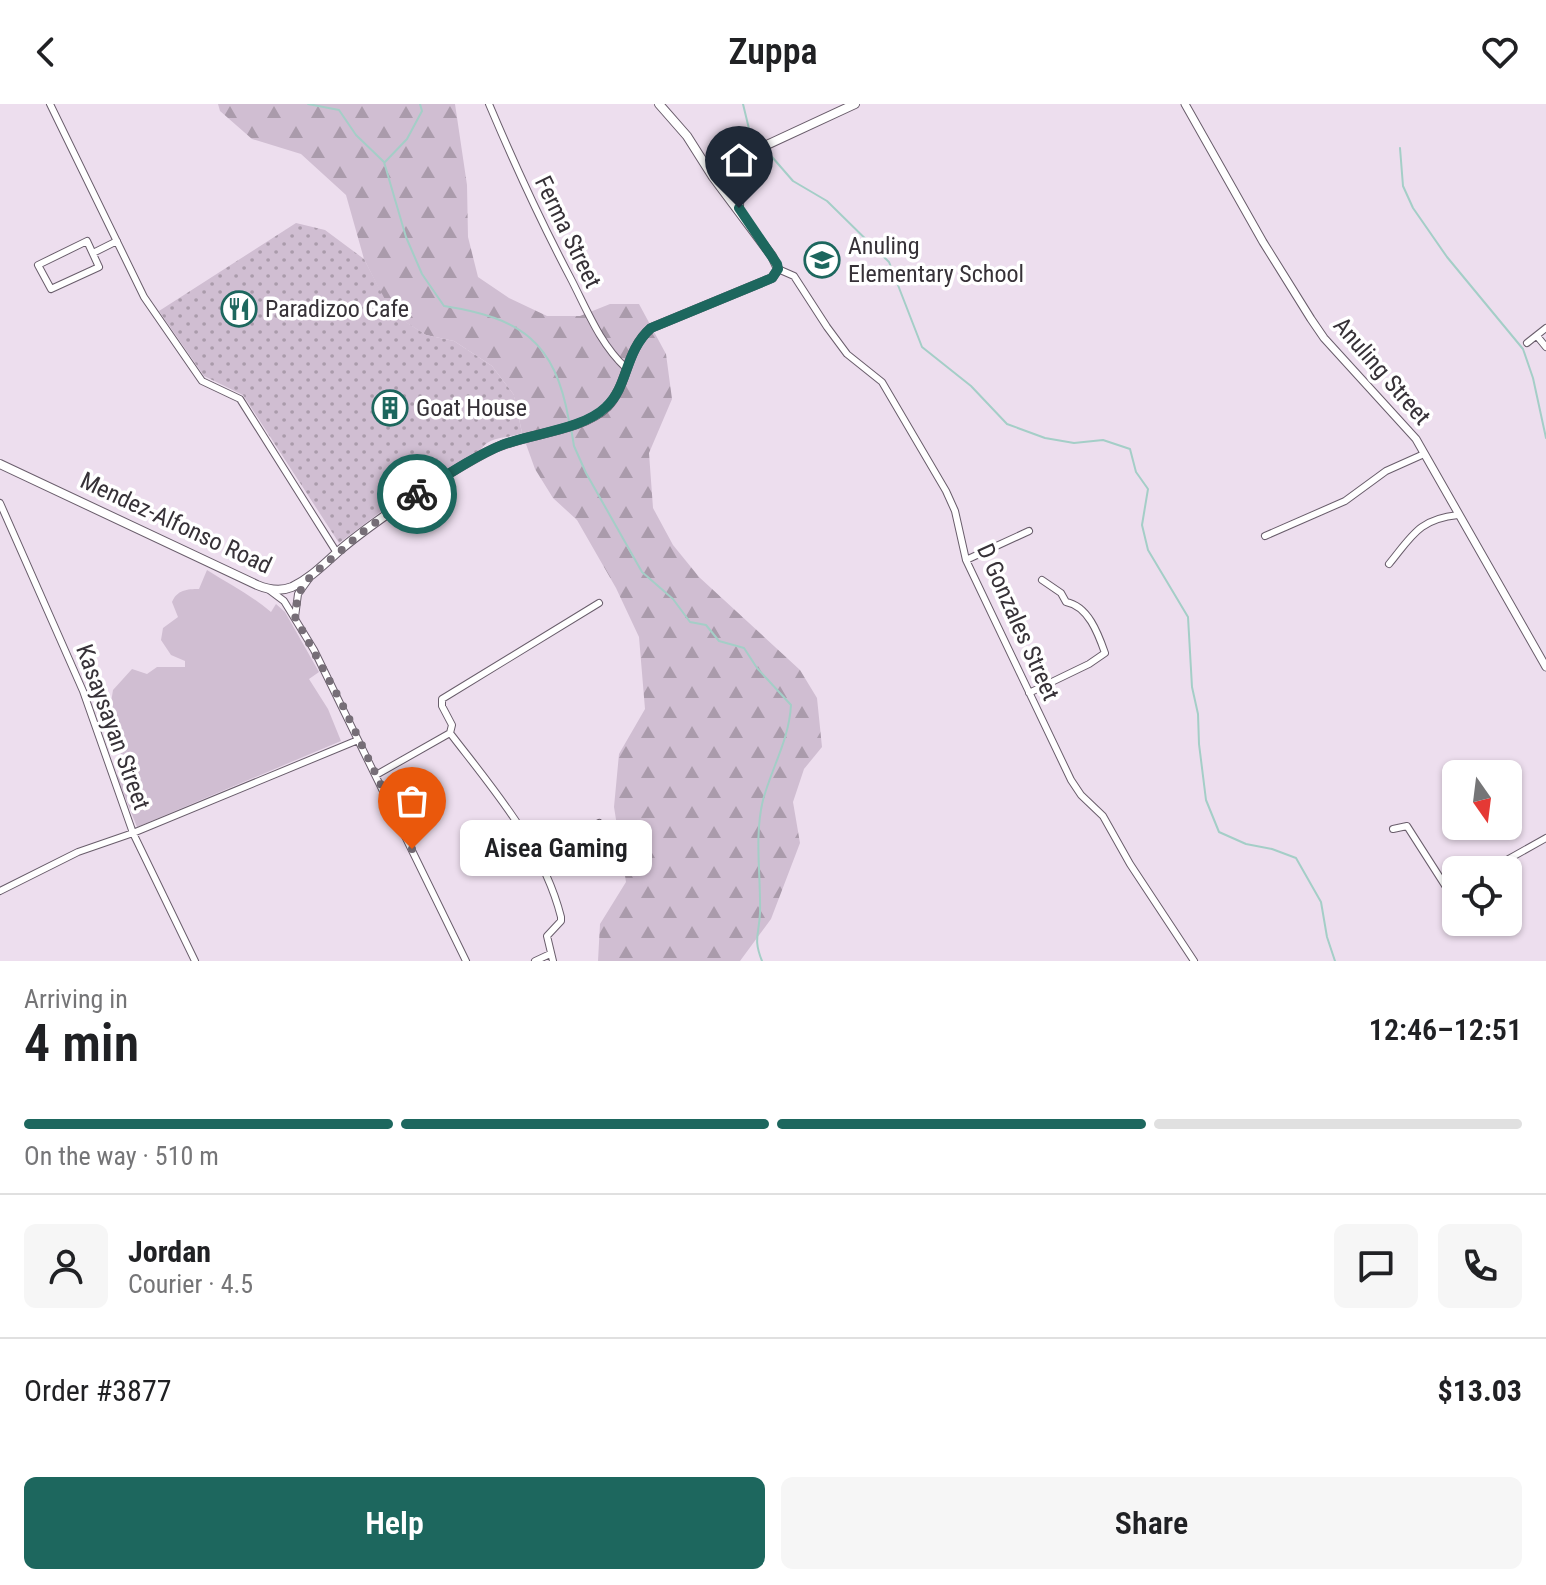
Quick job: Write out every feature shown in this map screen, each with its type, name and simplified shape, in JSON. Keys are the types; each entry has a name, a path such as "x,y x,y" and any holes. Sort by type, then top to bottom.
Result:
{"main road":[{"path":"659,104 687,136 713,177 739,208 778,269"},
{"path":"739,208 740,174 756,150 855,104"},
{"path":"713,177 726,180 740,174"},
{"name":"Mendez-Alfonso Road","path":"0,464 268,589 282,590 310,577 401,505 493,449 537,433 561,429 608,406 621,384 632,351 651,328 772,278 778,269"}],"street":[{"path":"50,104 144,297 202,381 240,399 337,553"},
{"name":"Ferma Street","path":"489,104 592,321 609,351 626,368"},
{"name":"Anuling Street","path":"1185,104 1263,242 1311,319 1324,338 1401,420 1424,454 1543,653 1546,667"},
{"path":"87,241 93,253 99,267 51,289 38,265 87,241"},
{"path":"93,253 117,241"},
{"name":"D Gonzales Street","path":"778,269 794,276 847,354 875,374 887,390 953,504 966,560 1071,780 1081,795 1103,816 1138,878 1194,961"},
{"path":"1527,343 1546,328"},
{"path":"1537,336 1546,347"},
{"path":"1265,536 1345,501 1386,471 1424,454"},
{"name":"Kasaysayan Street","path":"0,503 83,691 133,833 195,961"},
{"path":"1389,564 1418,528 1437,517 1458,515"},
{"path":"966,560 1029,531"},
{"path":"295,617 298,594 310,577"},
{"path":"1029,693 1105,653 1088,615 1078,604 1066,602 1061,593 1042,580"},
{"path":"268,589 284,601 295,617 336,692 466,961"},
{"path":"376,775 450,733 452,725 442,706 442,699 599,603"},
{"path":"450,733 502,801 538,857 561,917 547,936 552,957 535,961"},
{"path":"0,891 78,852 133,833 358,740"},
{"path":"538,857 599,823"},
{"path":"1393,829 1407,826 1442,881"},
{"path":"1514,856 1546,838"}],"green space":[{"path":"218,104 455,104 467,185 468,237 478,277 509,298 547,316 580,316 610,304 639,304 666,354 672,399 649,453 653,508 673,545 699,577 800,670 817,698 822,747 804,769 793,802 800,843 771,919 740,961 598,961 600,924 626,882 614,807 619,754 645,709 639,637 616,588 577,520 553,498 535,469 522,433 514,395 492,366 454,341 426,335 391,313 364,259 346,195 301,154 252,139 220,111"},
{"path":"296,223 325,230 364,259 392,313 426,335 454,341 492,366 514,395 522,433 488,442 480,451 391,504 339,543 243,395 204,376 159,311"},
{"path":"207,570 271,612 276,604 285,612 319,672 309,679 328,709 341,741 137,827 117,777 123,758 107,728 113,690 132,669 147,674 157,667 185,667 185,661 171,655 161,640 163,628 178,617 172,602 174,598 183,591 199,589"}],"waterway":[{"path":"308,104 339,110 356,135 384,162 406,237 422,274 444,306 471,311 514,327 544,353 563,394 569,421"},
{"path":"385,162 407,139 422,111 420,104"},
{"path":"743,104 750,133 762,145"},
{"path":"1400,148 1403,186 1413,208 1447,257 1523,349 1533,378 1546,438"},
{"path":"766,150 793,181 827,201 889,262 922,347 971,386 1007,424 1045,438 1074,443 1103,440 1130,449 1136,472 1148,489 1142,525 1148,550 1188,617 1192,687 1198,714 1206,800 1219,832 1246,844 1296,858 1321,902 1335,961"},
{"path":"571,428 574,446 586,473 642,572 673,599 690,622 706,625 719,641 744,648 757,668 791,705 787,730 760,814 757,942 762,961"}],"way so far":[{"path":"412,849 341,702 295,617 298,594 310,577 339,550 417,494"}],"place":[{"name":"Anuling Elementary School","path":"822,260"},
{"name":"Paradizoo Cafe","path":"239,309"},
{"name":"Goat House","path":"390,408"},
{"name":"Aisea Gaming","path":"412,849"}],"route":[{"path":"417,494 493,449 537,433 561,429 599,413 608,406 621,384 632,351 651,328 772,278 778,269 777,264 739,208"}]}
